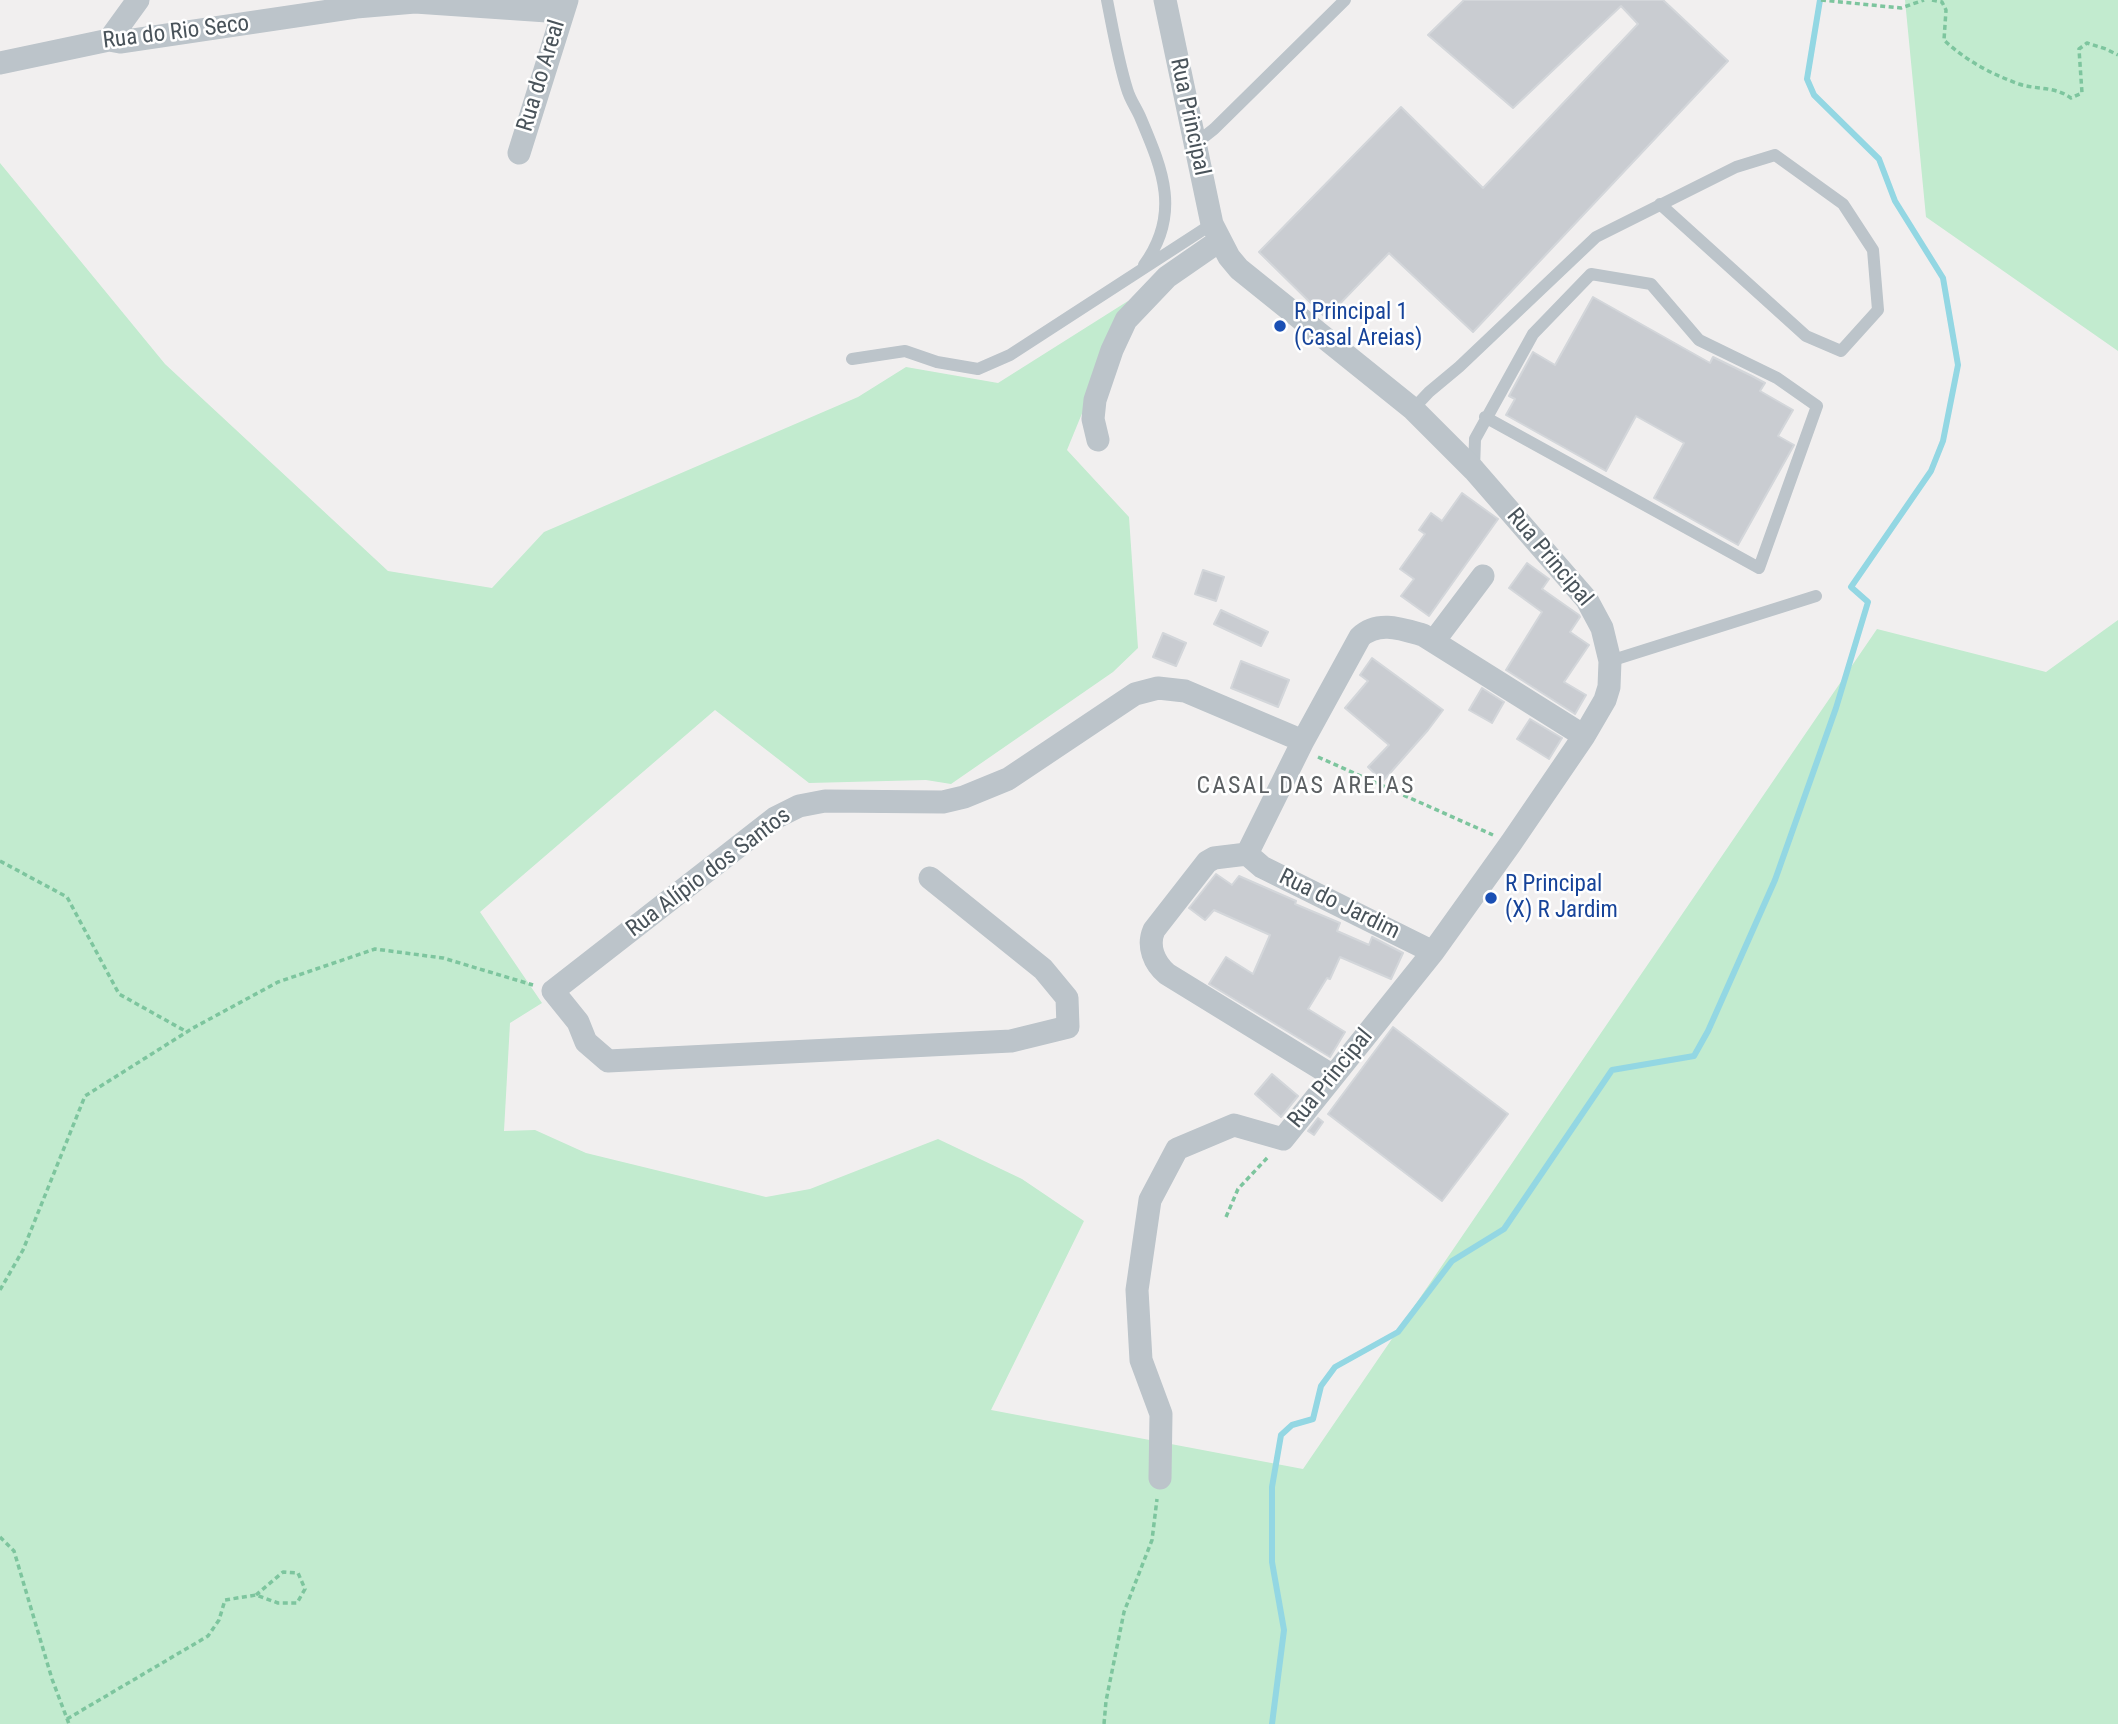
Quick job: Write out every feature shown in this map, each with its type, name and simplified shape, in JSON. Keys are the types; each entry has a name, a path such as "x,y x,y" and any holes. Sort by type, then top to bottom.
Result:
{"street":[{"path":"109,40 138,0"},
{"name":"Rua Principal","path":"1165,0 1216,232 1238,269 1413,409 1474,470 1587,600 1602,628 1610,661 1609,687 1605,699 1584,736 1511,843 1433,952 1283,1139"},
{"name":"Rua do Rio Seco","path":"0,63 109,40 120,42 328,6 415,2 564,6"},
{"name":"Rua do Areal","path":"519,153 564,6"},
{"path":"1098,440 1093,419 1094,400 1112,349 1126,320 1216,232"},
{"path":"1434,641 1483,576"},
{"path":"1333,1076 1167,974 1152,953 1152,936 1207,862 1214,858 1247,854 1303,741 1360,637 1365,632 1380,627 1399,628 1434,641 1584,736"},
{"name":"Rua Alípio dos Santos","path":"553,991 775,818 799,806 825,801 943,802 964,797 1007,779 1135,694 1158,688 1185,691 1303,741"},
{"name":"Rua do Jardim","path":"1247,854 1262,867 1433,952"},
{"path":"553,991 578,1022 586,1042 608,1061 1011,1041 1068,1027 1067,998 1043,970 930,878"},
{"path":"1160,1478 1161,1414 1141,1360 1137,1290 1150,1200 1177,1149 1234,1125 1283,1139"}],"lane":[{"path":"1107,0 1128,92 1158,161 1166,204 1165,222 1156,249 1139,271"},
{"path":"1195,144 1214,129 1345,0"},
{"path":"1413,409 1596,237 1660,204 1736,167 1775,155 1843,204 1873,250 1878,310 1841,351 1806,336 1660,204"},
{"path":"852,359 905,351 937,362 978,369 1010,355 1139,271 1216,232"},
{"path":"1474,470 1475,439 1485,417 1532,334 1591,274 1651,284 1699,341 1777,378 1817,406 1759,568 1485,417"},
{"path":"1610,661 1816,596"}],"path":[{"path":"1821,0 1901,8 1924,0"},
{"path":"1932,0 1942,2 1946,10 1944,40 1966,60 2021,85 2052,89 2071,98 2082,93 2080,49 2087,43 2118,55"},
{"path":"1303,741 1318,757 1511,843"},
{"path":"0,861 67,897 119,994 187,1032"},
{"path":"0,1290 23,1250 85,1096 187,1032 278,982 375,949 443,958 553,991"},
{"path":"1226,1217 1238,1189 1283,1139"},
{"path":"1104,1724 1124,1612 1152,1540 1160,1478"},
{"path":"0,1538 14,1551 52,1679 68,1721 208,1636 219,1620 225,1600 256,1595 278,1603 297,1603 304,1590 298,1573 283,1572 256,1595"}],"green space":[{"path":"1905,0 2118,0 2118,351 1926,217"},
{"path":"0,163 165,364 388,571 492,588 544,532 858,397 906,367 998,383 1128,301 1067,450 1129,517 1138,648 1113,672 951,784 926,780 809,783 715,710 480,912 542,1003 510,1023 504,1131 535,1130 586,1153 766,1197 810,1189 938,1139 1022,1179 1084,1221 991,1410 1303,1469 1877,629 2046,672 2118,620 2118,1724 0,1724"}],"building":[{"path":"1464,0 1663,0 1728,61 1473,332 1389,253 1326,318 1259,252 1401,107 1483,188 1638,24 1621,6 1513,108 1428,35"},
{"path":"1593,297 1710,363 1713,357 1765,383 1760,391 1793,410 1778,436 1794,445 1738,545 1654,498 1684,443 1636,416 1606,471 1506,415 1515,399 1509,396 1533,352 1555,365"},
{"path":"1462,493 1498,519 1429,616 1401,596 1414,579 1400,569 1425,534 1419,530 1431,513 1442,521"},
{"path":"1527,563 1549,579 1542,589 1579,615 1570,632 1589,645 1564,682 1586,695 1575,714 1506,670 1542,612 1509,588"},
{"path":"1203,570 1224,577 1216,601 1195,594"},
{"path":"1221,610 1268,632 1261,646 1214,624"},
{"path":"1163,633 1186,643 1176,666 1153,657"},
{"path":"1372,658 1443,710 1383,781 1368,767 1389,745 1345,708 1368,681 1360,675"},
{"path":"1241,661 1289,680 1278,707 1231,688"},
{"path":"1482,688 1504,702 1492,723 1469,710"},
{"path":"1530,719 1562,738 1549,759 1517,739"},
{"path":"1216,874 1232,885 1239,876 1340,923 1337,931 1369,945 1372,937 1403,953 1391,979 1340,957 1330,979 1327,978 1308,1009 1345,1032 1330,1057 1209,984 1226,957 1253,974 1270,935 1214,910 1205,920 1189,908"},
{"path":"1393,1027 1508,1114 1442,1201 1328,1114"},
{"path":"1272,1074 1298,1096 1281,1117 1255,1094"},
{"path":"1318,1118 1323,1122 1314,1135 1308,1131"}],"waterway":[{"path":"1272,1724 1284,1630 1272,1562 1272,1487 1281,1435 1292,1425 1313,1419 1321,1386 1335,1367 1398,1332 1452,1261 1504,1229 1612,1070 1694,1056 1708,1031 1775,880 1836,708 1868,602 1851,587 1931,471 1943,441 1958,365 1943,278 1895,201 1879,159 1814,95 1807,79 1820,0"}],"place":[{"name":"R Principal 1 (Casal Areias)","path":"1280,326"},
{"name":"R Principal (X) R Jardim","path":"1491,898"}],"district":[{"name":"CASAL DAS AREIAS","path":"1306,787"}]}
